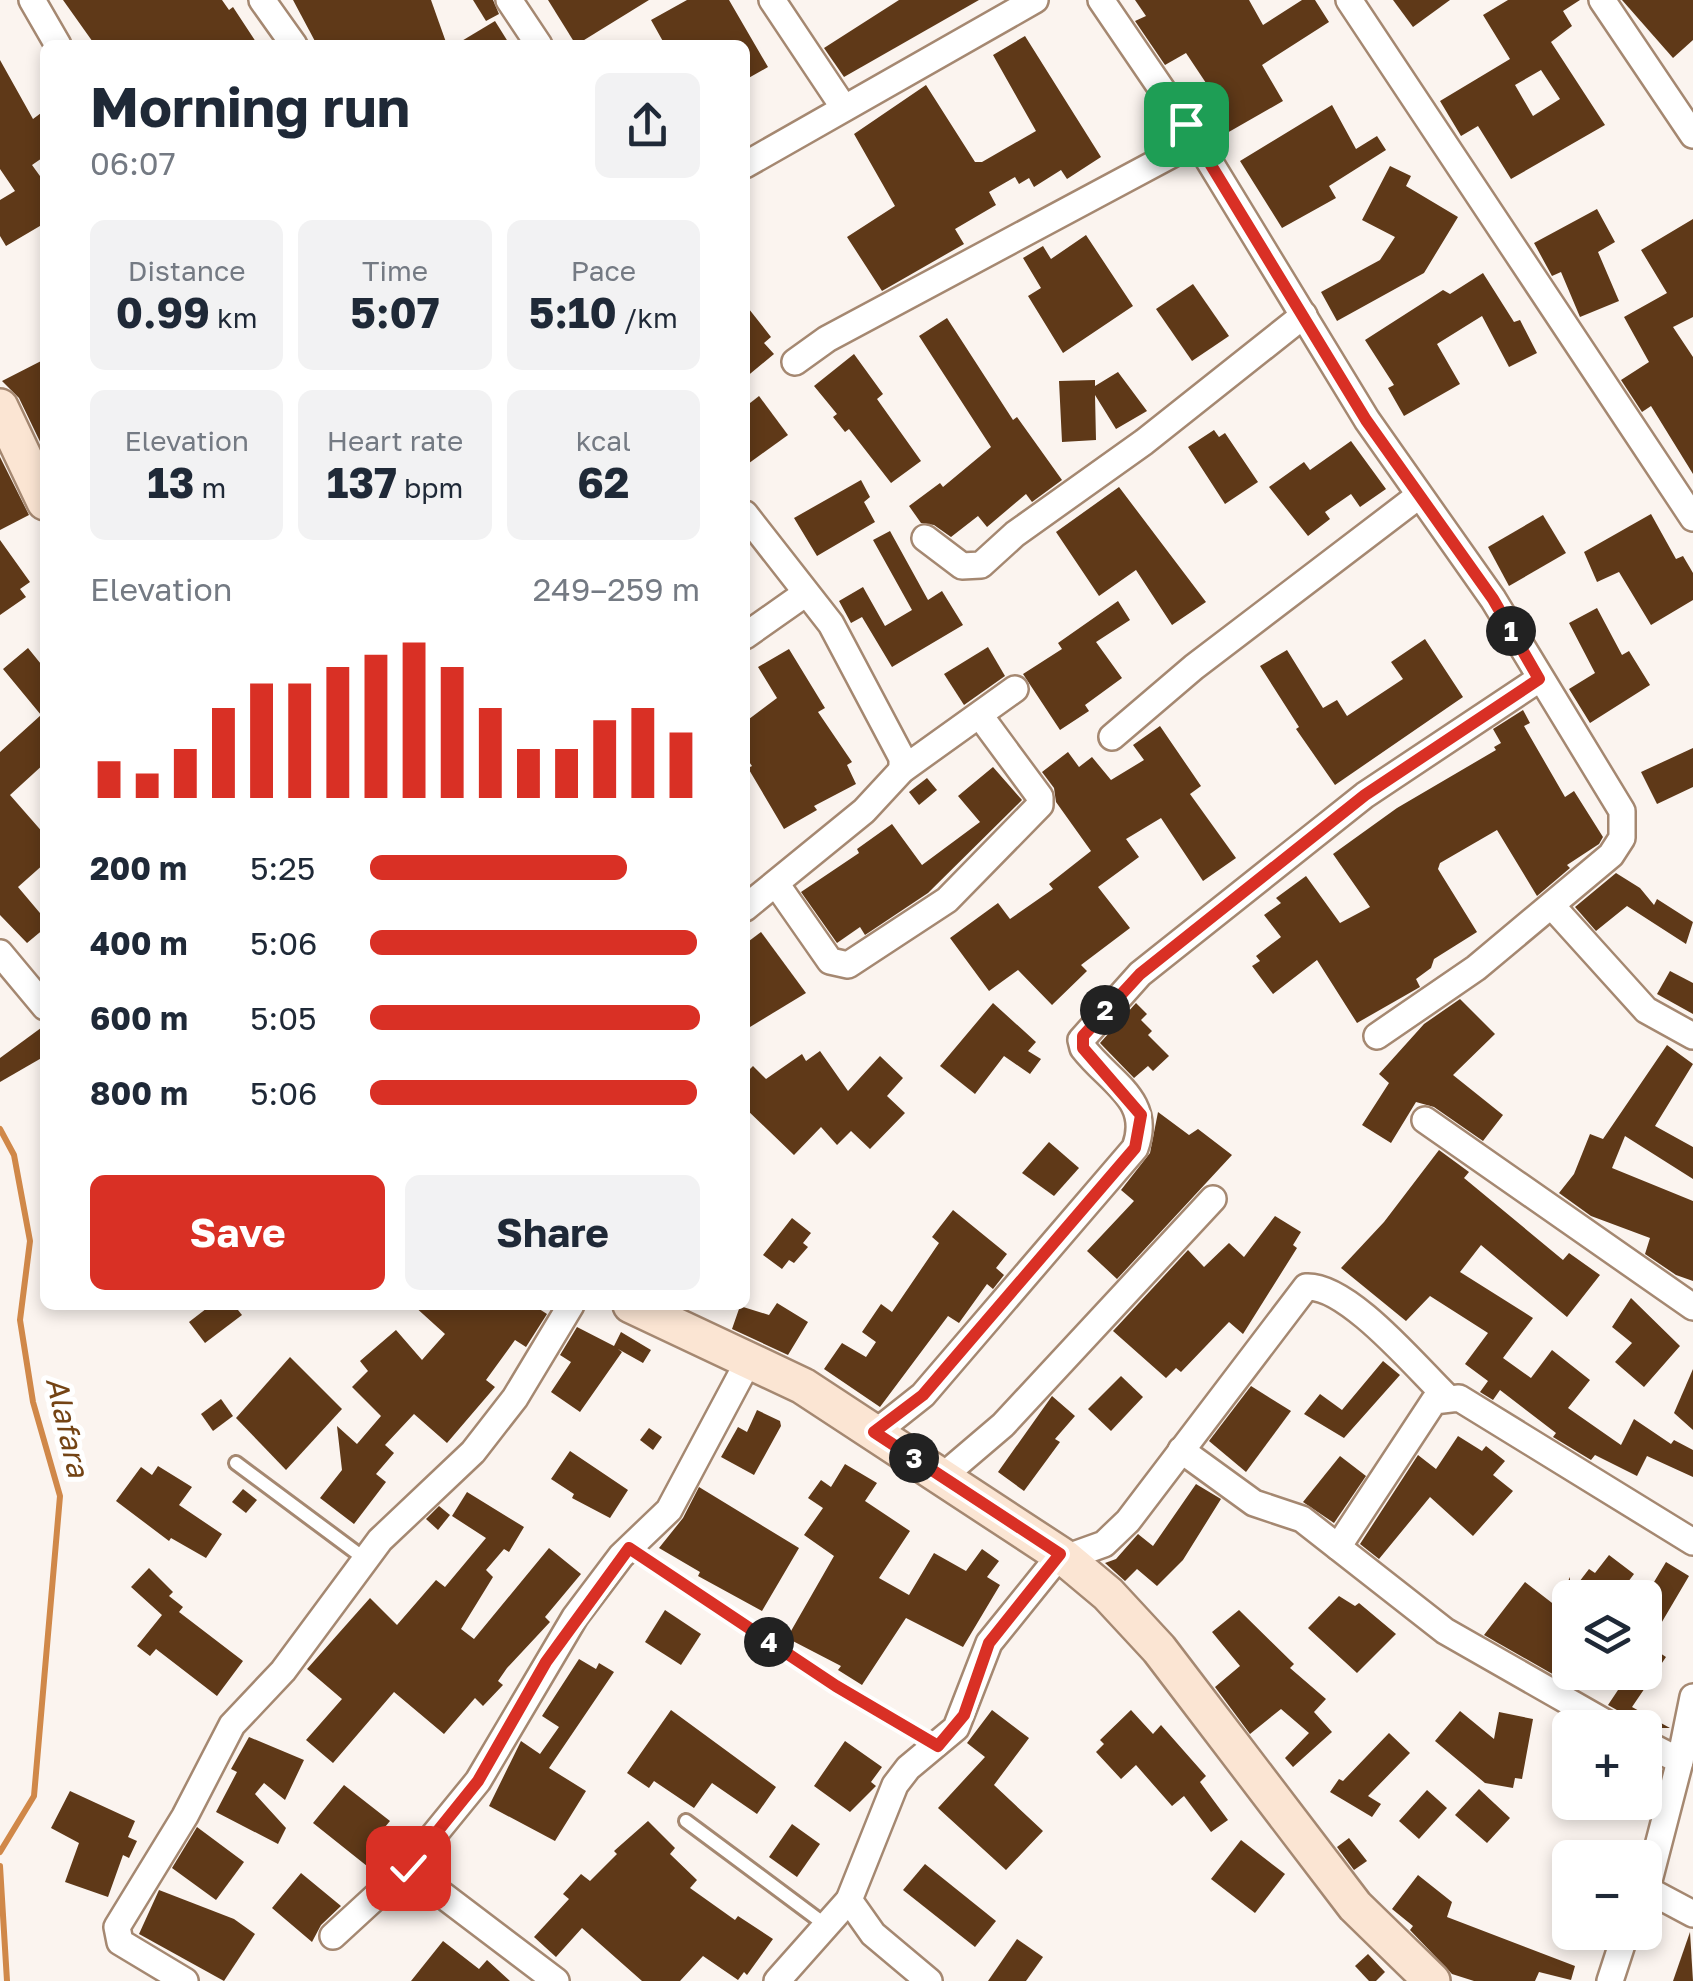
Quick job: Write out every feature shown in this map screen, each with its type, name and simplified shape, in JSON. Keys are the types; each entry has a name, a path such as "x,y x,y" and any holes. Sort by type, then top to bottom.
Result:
{"street":[{"path":"32,0 55,40"},
{"path":"262,0 290,40"},
{"path":"509,0 537,40"},
{"path":"772,0 844,108"},
{"path":"750,162 1008,8 1036,0"},
{"path":"1101,0 1197,141 1417,497 1493,599 1622,811 1624,826 1610,854 1476,968 1377,1036"},
{"path":"1348,0 1693,518"},
{"path":"1602,0 1693,135"},
{"path":"795,362 827,338 1197,141"},
{"path":"925,538 962,566 981,565 1015,534 1144,442 1304,315"},
{"path":"2,417 40,492"},
{"path":"1112,737 1194,667 1417,497"},
{"path":"750,520 856,665 902,758 902,770"},
{"path":"750,632 806,593"},
{"path":"874,1432 923,1395 1135,1148 1141,1115 1083,1048 1082,1040 1089,1027 1140,974 1365,795 1539,679"},
{"path":"750,904 864,811 902,770 1015,689"},
{"path":"777,885 830,960 838,965 848,965 947,900 1040,805 1040,797 981,717"},
{"path":"1552,906 1646,1010 1693,1036"},
{"path":"0,953 40,1000"},
{"path":"1425,1120 1693,1307"},
{"path":"942,1477 1002,1425 1213,1199"},
{"path":"777,1981 849,1900 895,1786 908,1768 938,1746 964,1715 989,1643 1062,1556 1104,1544 1182,1450 1306,1287 1325,1288 1347,1302 1446,1396"},
{"path":"185,1981 120,1942 117,1927 185,1816 220,1742 283,1671 365,1559 473,1452 515,1398 567,1310"},
{"path":"643,1310 803,1386 1062,1556 1108,1594 1159,1649 1355,1906 1432,1981"},
{"path":"334,1936 408,1868 478,1781 565,1632 629,1548 675,1500 748,1360"},
{"path":"1338,1547 1434,1401 1446,1396 1459,1398 1693,1542"},
{"path":"1182,1450 1254,1503 1302,1520 1445,1631 1583,1710"},
{"path":"1657,1840 1693,1697"},
{"path":"1662,1752 1680,1761"},
{"path":"408,1868 556,1981"},
{"path":"849,1900 873,1934 929,1981"},
{"path":"1662,1900 1693,1914"},
{"path":"1610,1981 1620,1950"}],"lane":[{"path":"236,1463 365,1559"},
{"path":"629,1548 836,1686 938,1746"},
{"path":"686,1821 827,1926"}],"building":[{"path":"63,0 222,0 229,10 233,7 255,40 91,40"},
{"path":"293,0 431,0 445,40 314,40"},
{"path":"473,0 493,0 499,14 486,21"},
{"path":"548,0 649,0 584,40 573,40"},
{"path":"687,0 729,0 768,67 750,77 750,40 662,40 651,20"},
{"path":"899,0 979,0 844,77 824,48"},
{"path":"1135,0 1249,0 1263,25 1302,0 1315,0 1329,22 1262,65 1283,101 1220,137 1204,109 1218,101 1186,53 1165,65 1135,21 1146,16"},
{"path":"1393,0 1450,0 1413,27"},
{"path":"1508,0 1580,0 1563,11 1572,26 1551,42 1605,125 1511,179 1478,126 1461,136 1440,101 1510,59 1483,15","holes":["1541,70 1560,99 1533,116 1515,85"]},
{"path":"1622,0 1693,0 1693,40 1673,58"},
{"path":"495,21 507,40 463,40"},
{"path":"1025,36 1101,157 1067,179 1061,170 1034,187 1029,178 1019,184 1015,177 989,192 996,205 955,229 964,244 882,291 847,237 895,206 854,134 926,85 975,162 982,162 1036,131 993,55"},
{"path":"0,60 33,119 40,114 40,159 32,165 40,176 40,226 6,246 0,236 0,200 15,191 0,169"},
{"path":"1332,105 1356,149 1377,136 1386,150 1329,186 1336,198 1282,228 1240,161"},
{"path":"1390,166 1411,176 1406,186 1458,217 1424,273 1337,321 1321,292 1380,260 1395,237 1362,220"},
{"path":"1597,209 1615,242 1598,252 1619,301 1580,317 1561,272 1552,276 1534,243"},
{"path":"1693,219 1693,317 1673,327 1693,357 1693,474 1651,406 1642,412 1621,380 1649,362 1624,317 1667,293 1641,250"},
{"path":"1086,235 1133,306 1063,353 1028,296 1041,288 1023,258 1043,246 1051,259"},
{"path":"1483,273 1514,322 1520,320 1537,353 1509,367 1482,316 1437,344 1460,384 1404,416 1388,388 1394,385 1365,340 1443,290 1450,294"},
{"path":"1193,284 1229,336 1192,361 1156,309"},
{"path":"750,310 771,337 764,343 774,354 750,374"},
{"path":"947,318 1013,420 1017,417 1062,480 1032,502 1026,494 987,527 978,516 951,537 934,525 921,523 909,506 940,483 943,487 991,447 919,336"},
{"path":"854,354 883,394 877,399 921,461 891,483 849,429 845,432 833,417 837,414 814,386"},
{"path":"40,362 40,442 19,398 2,381"},
{"path":"1118,372 1147,411 1116,429 1095,395 1096,440 1062,442 1059,381 1095,380 1095,386"},
{"path":"759,396 788,435 750,462 750,403"},
{"path":"1214,430 1219,437 1225,433 1258,482 1225,504 1188,447"},
{"path":"1351,441 1386,489 1360,507 1351,494 1325,512 1330,519 1308,536 1269,487 1304,462 1310,470"},
{"path":"0,457 29,515 0,530"},
{"path":"861,480 870,497 864,502 875,522 817,556 794,518"},
{"path":"1119,487 1206,602 1172,625 1136,570 1099,596 1056,532"},
{"path":"1651,514 1676,559 1683,556 1693,573 1693,600 1651,625 1619,572 1597,582 1584,552"},
{"path":"1543,515 1566,553 1509,586 1488,547"},
{"path":"890,531 928,600 942,591 963,625 892,667 862,617 851,623 839,601 863,587 885,626 912,610 873,540"},
{"path":"0,540 30,582 20,589 26,597 0,615"},
{"path":"1118,601 1130,620 1096,642 1122,678 1085,705 1089,711 1060,730 1023,674 1062,649 1058,643"},
{"path":"1597,608 1622,655 1629,651 1650,685 1590,723 1569,689 1595,673 1569,623"},
{"path":"1425,639 1463,697 1335,785 1296,729 1299,727 1260,666 1287,650 1323,708 1337,700 1347,716 1403,679 1391,662"},
{"path":"988,647 1005,676 964,705 944,674"},
{"path":"28,648 40,663 40,714 3,669"},
{"path":"789,649 825,708 818,712 852,762 847,765 856,784 814,806 817,810 784,829 750,771 750,718 777,698 758,667"},
{"path":"1523,710 1530,723 1524,726 1565,797 1574,791 1603,837 1599,844 1567,865 1570,868 1537,896 1497,830 1440,863 1438,869 1477,932 1434,959 1431,968 1416,979 1420,987 1357,1023 1317,960 1273,994 1252,966 1260,961 1256,956 1281,937 1264,915 1281,903 1276,898 1306,876 1340,923 1370,907 1333,854 1397,808 1496,750 1494,747 1501,743 1493,729"},
{"path":"40,716 40,768 10,795 40,829 40,867 18,887 40,913 40,932 27,943 0,915 0,752"},
{"path":"1160,726 1201,786 1190,794 1236,858 1203,881 1161,818 1126,839 1139,857 1098,887 1130,928 1081,965 1087,971 1052,1005 1018,970 989,991 950,938 998,903 1010,919 1053,889 1049,884 1091,851 1056,802 1054,788 1042,772 1068,752 1079,767 1092,757 1111,780 1144,760 1133,745"},
{"path":"1693,748 1693,787 1657,804 1641,772"},
{"path":"993,767 1022,800 928,893 865,935 860,927 837,943 801,892 859,853 857,849 892,824 922,865 980,822 958,796"},
{"path":"927,778 937,790 919,805 909,792"},
{"path":"1616,873 1640,888 1654,905 1657,899 1693,922 1686,944 1627,906 1596,931 1575,907"},
{"path":"761,932 806,993 750,1027 750,940"},
{"path":"1670,971 1693,983 1693,1014 1657,994"},
{"path":"1460,999 1495,1034 1453,1075 1503,1115 1483,1141 1434,1107 1416,1102 1391,1143 1362,1125 1389,1083 1379,1074 1424,1024"},
{"path":"993,1003 1036,1042 1028,1051 1041,1059 1030,1074 1004,1056 975,1094 940,1066"},
{"path":"1136,1003 1147,1014 1141,1020 1152,1031 1148,1035 1169,1056 1153,1071 1148,1066 1134,1078 1100,1043"},
{"path":"40,1029 40,1059 0,1082 0,1058"},
{"path":"1667,1045 1693,1064 1655,1126 1693,1147 1693,1179 1625,1136 1612,1168 1693,1201 1693,1281 1676,1275 1645,1254 1650,1238 1591,1216 1559,1193 1574,1174 1590,1134 1603,1139"},
{"path":"820,1051 848,1091 880,1056 903,1078 887,1096 905,1113 870,1149 851,1131 837,1145 821,1127 794,1155 750,1113 750,1069 753,1066 766,1079 802,1054 806,1061"},
{"path":"1158,1112 1189,1135 1198,1129 1232,1155 1117,1279 1087,1251 1134,1201 1121,1190 1150,1153"},
{"path":"1049,1142 1079,1168 1054,1196 1022,1173"},
{"path":"1439,1150 1469,1172 1464,1178 1563,1260 1569,1253 1600,1275 1567,1317 1481,1245 1460,1272 1533,1318 1503,1358 1531,1378 1552,1350 1590,1380 1568,1408 1621,1445 1634,1419 1671,1444 1674,1440 1693,1450 1693,1477 1647,1456 1637,1476 1595,1455 1591,1460 1553,1437 1556,1433 1500,1390 1493,1400 1480,1392 1488,1381 1465,1364 1488,1333 1430,1296 1406,1321 1341,1268 1384,1222"},
{"path":"953,1210 1007,1254 996,1268 1004,1275 993,1289 987,1284 959,1323 948,1316 880,1407 824,1369 842,1343 866,1357 876,1342 862,1332 881,1304 892,1312 939,1243 932,1237"},
{"path":"1275,1216 1301,1232 1293,1245 1297,1248 1243,1334 1229,1322 1181,1372 1176,1368 1166,1378 1113,1331 1188,1250 1204,1267 1229,1243 1244,1257"},
{"path":"792,1218 811,1233 803,1243 808,1247 794,1263 789,1260 782,1269 763,1255"},
{"path":"1631,1298 1680,1346 1644,1387 1615,1362 1632,1343 1612,1327"},
{"path":"777,1303 808,1322 788,1355 732,1329 739,1310 769,1315"},
{"path":"205,1310 238,1310 242,1315 205,1343 189,1322"},
{"path":"419,1310 541,1310 547,1314 526,1347 515,1340 486,1380 495,1387 447,1443 414,1414 385,1445 394,1453 376,1474 386,1482 354,1524 320,1498 342,1470 337,1426 357,1444 381,1416 352,1387 368,1371 360,1361 396,1330 422,1360 445,1334"},
{"path":"577,1327 614,1346 621,1332 651,1350 643,1363 618,1349 622,1352 580,1412 551,1392 571,1362 560,1355"},
{"path":"290,1357 342,1409 286,1470 236,1418"},
{"path":"1383,1361 1400,1375 1344,1438 1304,1414 1320,1394 1342,1410"},
{"path":"1693,1369 1693,1430 1674,1413"},
{"path":"1121,1376 1143,1397 1111,1431 1088,1409"},
{"path":"1251,1386 1291,1411 1246,1472 1209,1441"},
{"path":"1052,1396 1075,1416 1055,1439 1060,1442 1024,1491 998,1472"},
{"path":"221,1399 233,1416 213,1431 201,1414"},
{"path":"757,1410 780,1421 781,1426 754,1475 721,1457 738,1427 747,1432"},
{"path":"649,1428 662,1437 653,1450 640,1440"},
{"path":"1458,1436 1482,1451 1486,1446 1505,1461 1493,1475 1513,1491 1473,1536 1430,1497 1379,1559 1360,1544 1418,1455 1436,1469"},
{"path":"570,1451 628,1490 610,1518 572,1498 574,1494 551,1479"},
{"path":"1340,1456 1366,1476 1334,1523 1303,1502"},
{"path":"845,1464 877,1483 865,1501 910,1531 879,1578 909,1595 934,1553 966,1571 982,1549 999,1561 987,1577 1000,1585 963,1647 906,1618 862,1685 838,1670 841,1666 787,1638 834,1556 804,1535 823,1508 808,1498 821,1480 831,1487"},
{"path":"158,1466 192,1487 179,1505 222,1534 206,1558 171,1538 169,1541 116,1501 141,1467 152,1475"},
{"path":"1196,1484 1221,1499 1183,1560 1157,1586 1137,1569 1125,1581 1105,1563 1116,1559 1138,1534 1153,1546"},
{"path":"699,1487 799,1548 762,1611 698,1576 700,1572 659,1548 683,1518"},
{"path":"243,1489 257,1500 246,1513 232,1502"},
{"path":"467,1492 524,1527 509,1552 504,1549 486,1570 493,1577 461,1629 474,1639 549,1548 581,1574 545,1617 550,1622 507,1668 498,1681 503,1685 483,1706 475,1698 444,1734 394,1692 333,1763 306,1740 342,1699 307,1669 370,1598 397,1625 436,1580 445,1587 486,1538 452,1516"},
{"path":"439,1506 450,1515 438,1530 426,1519"},
{"path":"1609,1555 1634,1574 1630,1580 1581,1580 1589,1569 1595,1573"},
{"path":"1666,1562 1689,1576 1662,1622 1662,1580 1655,1580"},
{"path":"149,1568 173,1592 169,1596 183,1607 179,1612 243,1661 217,1696 156,1649 150,1656 137,1646 162,1615 131,1587"},
{"path":"1525,1582 1552,1603 1552,1674 1484,1635"},
{"path":"1339,1596 1355,1606 1359,1603 1396,1634 1357,1673 1308,1628"},
{"path":"665,1610 701,1634 681,1665 645,1642"},
{"path":"1239,1610 1294,1664 1290,1668 1326,1699 1314,1712 1332,1732 1293,1767 1285,1758 1309,1733 1281,1709 1250,1734 1215,1687 1240,1666 1212,1632"},
{"path":"579,1659 596,1669 599,1663 614,1672 549,1768 586,1791 555,1841 489,1806 521,1741 540,1754 559,1727 542,1716"},
{"path":"1618,1690 1644,1690 1632,1707 1637,1710 1617,1710 1608,1705"},
{"path":"671,1710 776,1787 757,1814 712,1783 694,1808 654,1781 649,1788 627,1773"},
{"path":"992,1710 1029,1738 994,1785 1043,1831 1006,1870 938,1808 985,1757 967,1743"},
{"path":"1131,1710 1153,1734 1161,1725 1206,1776 1200,1782 1228,1820 1211,1832 1184,1796 1172,1806 1136,1765 1121,1779 1096,1752 1104,1744 1100,1740"},
{"path":"1460,1711 1494,1739 1499,1712 1533,1719 1522,1779 1515,1778 1513,1788 1485,1783 1435,1741"},
{"path":"1389,1733 1410,1753 1368,1796 1381,1804 1372,1817 1330,1792"},
{"path":"249,1737 304,1760 285,1800 264,1783 255,1794 286,1828 278,1844 216,1812 237,1772 231,1769"},
{"path":"845,1741 882,1767 871,1782 876,1786 850,1812 814,1786"},
{"path":"344,1785 390,1821 375,1839 395,1857 377,1874 313,1823"},
{"path":"1479,1789 1510,1818 1487,1843 1455,1815"},
{"path":"1427,1790 1447,1808 1419,1839 1399,1821"},
{"path":"70,1791 135,1821 128,1837 137,1841 129,1858 123,1855 108,1897 65,1882 79,1843 51,1828"},
{"path":"648,1821 675,1848 670,1854 697,1880 690,1888 735,1920 738,1916 773,1939 747,1975 744,1972 738,1980 703,1956 680,1981 642,1981 582,1928 556,1957 534,1937 569,1899 563,1894 581,1874 590,1881 617,1854 614,1851"},
{"path":"792,1824 820,1844 797,1877 769,1857"},
{"path":"197,1827 244,1862 216,1900 172,1868"},
{"path":"1349,1838 1367,1861 1354,1870 1337,1847"},
{"path":"1241,1840 1285,1874 1255,1913 1211,1879"},
{"path":"925,1864 996,1921 975,1947 903,1890"},
{"path":"301,1873 341,1906 321,1925 312,1942 272,1908"},
{"path":"1418,1875 1452,1902 1447,1917 1575,1966 1571,1980 1539,1972 1535,1981 1474,1981 1452,1974 1410,1930 1413,1926 1392,1909"},
{"path":"159,1890 234,1919 255,1934 224,1981 139,1934"},
{"path":"1690,1932 1693,1981 1673,1981"},
{"path":"1017,1939 1043,1957 1026,1981 988,1981"},
{"path":"443,1941 479,1969 487,1960 510,1981 411,1981"},
{"path":"1368,1954 1385,1972 1376,1981 1369,1981 1355,1966"}],"waterway":[{"name":"Alafara","path":"0,1129 14,1155 30,1241 20,1320 33,1402 60,1496 34,1796 0,1852"},
{"name":"Alafara","path":"0,1866 7,1981"}],"route":[{"path":"408,1868 478,1781 575,1617 629,1548 836,1686 938,1746 956,1728 989,1643 1060,1554 874,1432 923,1395 1135,1148 1142,1130 1141,1115 1083,1048 1083,1036 1140,974 1175,950 1365,795 1539,679 1493,599 1366,420 1186,124"}]}
